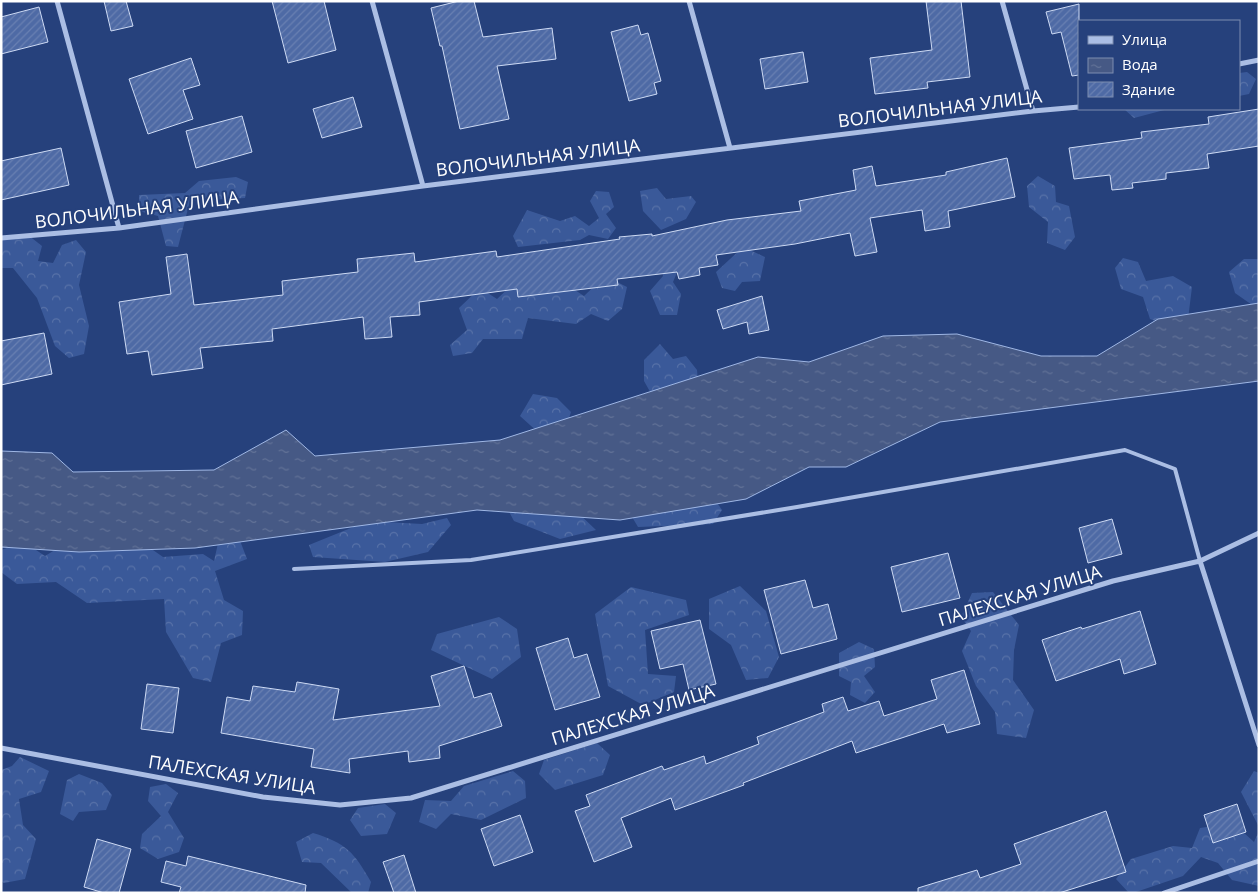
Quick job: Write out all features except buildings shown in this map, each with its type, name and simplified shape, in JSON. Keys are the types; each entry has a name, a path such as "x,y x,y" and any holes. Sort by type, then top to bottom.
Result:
{"street":[{"path":"57,1 119,228"},
{"path":"372,1 423,186"},
{"path":"689,1 730,148"},
{"path":"1002,1 1033,111"},
{"path":"1240,64 1259,60"},
{"name":"ВОЛОЧИЛЬНАЯ УЛИЦА","path":"1,238 119,228 423,186 1078,107"},
{"name":"ПАЛЕХСКАЯ УЛИЦА","path":"1,748 263,797 340,805 411,798 1114,581 1200,561 1259,533"},
{"path":"1200,561 1259,745"},
{"path":"1164,893 1259,861"}],"lane":[{"path":"294,569 471,560 796,507 1126,450 1175,469 1200,561"}],"green space":[{"path":"1247,72 1256,79 1249,94 1240,96 1240,73"},
{"path":"1125,110 1164,110 1134,118"},
{"path":"1038,176 1055,186 1056,202 1069,206 1075,237 1065,250 1047,243 1048,222 1029,207 1027,186"},
{"path":"236,177 248,182 245,198 190,201 178,247 166,246 158,216 139,211 139,195 185,193 199,181"},
{"path":"657,188 666,199 691,196 696,202 686,219 661,230 643,211 640,191"},
{"path":"596,191 609,192 614,207 606,214 616,228 608,239 589,235 580,240 518,247 513,236 527,210 560,221 575,216 589,226 599,218 590,201"},
{"path":"28,235 42,246 38,261 53,263 62,245 76,240 86,252 79,285 89,326 84,354 69,358 55,346 37,298 13,268 1,268 1,236"},
{"path":"657,246 683,258 673,282 681,294 677,315 660,315 650,291 663,276"},
{"path":"743,247 765,257 760,281 742,282 735,291 722,288 716,272"},
{"path":"1123,258 1138,262 1146,281 1173,276 1192,287 1188,319 1172,327 1150,319 1143,297 1121,289 1115,268"},
{"path":"1244,259 1259,259 1259,307 1255,307 1235,293 1229,272"},
{"path":"605,276 627,287 622,309 608,321 591,314 576,324 528,318 522,339 483,339 472,353 453,356 450,345 467,330 459,308 480,288 497,299 513,284 563,282 584,296"},
{"path":"660,344 673,359 686,356 697,370 699,393 657,404 644,381 644,360"},
{"path":"533,394 557,398 571,412 566,427 540,434 520,416"},
{"path":"713,497 722,510 713,524 638,527 631,515"},
{"path":"507,508 576,511 596,530 560,539 514,521"},
{"path":"447,518 451,525 428,552 385,562 313,557 309,545 368,521 422,524"},
{"path":"239,538 247,559 215,571 224,600 243,611 242,635 221,643 211,682 193,678 166,632 164,599 87,603 56,582 17,584 1,572 1,550 24,542 45,556 68,542 140,541 163,557 203,554 214,561 219,539"},
{"path":"740,586 766,611 779,657 768,678 746,680 731,645 709,629 709,599"},
{"path":"631,587 686,600 689,615 645,630 648,674 676,676 674,692 643,705 608,686 595,614"},
{"path":"993,592 1019,625 1014,650 1013,680 1034,710 1026,738 997,734 995,712 976,686 962,651 971,631 961,617 972,593"},
{"path":"499,617 517,629 521,657 492,679 431,650 437,634"},
{"path":"859,642 874,649 875,667 864,676 875,692 865,703 850,695 851,682 839,676 839,653"},
{"path":"597,743 610,755 603,775 555,790 539,774 544,760"},
{"path":"20,757 49,771 41,792 19,799 23,825 36,839 25,879 4,883 1,881 1,770 12,766"},
{"path":"513,771 525,781 526,798 481,820 451,814 436,829 419,822 425,800 451,801 464,786"},
{"path":"1254,771 1259,773 1259,827 1241,792"},
{"path":"79,774 102,783 112,795 106,810 79,812 73,821 60,814 67,780"},
{"path":"166,784 178,793 168,812 184,838 179,852 158,859 140,848 142,834 161,816 148,801 150,787"},
{"path":"385,804 396,813 387,834 361,836 350,820 358,808"},
{"path":"1233,823 1254,842 1259,831 1259,886 1232,880 1218,863 1201,857 1183,876 1133,893 1129,893 1116,879 1131,859 1173,846 1192,848 1200,828"},
{"path":"313,833 334,841 354,856 371,882 368,893 352,893 321,863 302,862 296,842"}],"water":[{"path":"1259,303 1259,381 940,422 846,467 809,467 746,499 620,520 477,510 195,548 79,552 1,547 1,451 52,453 73,472 214,470 286,430 315,456 500,440 758,357 809,362 883,336 957,334 1041,356 1097,356 1158,319"}]}
